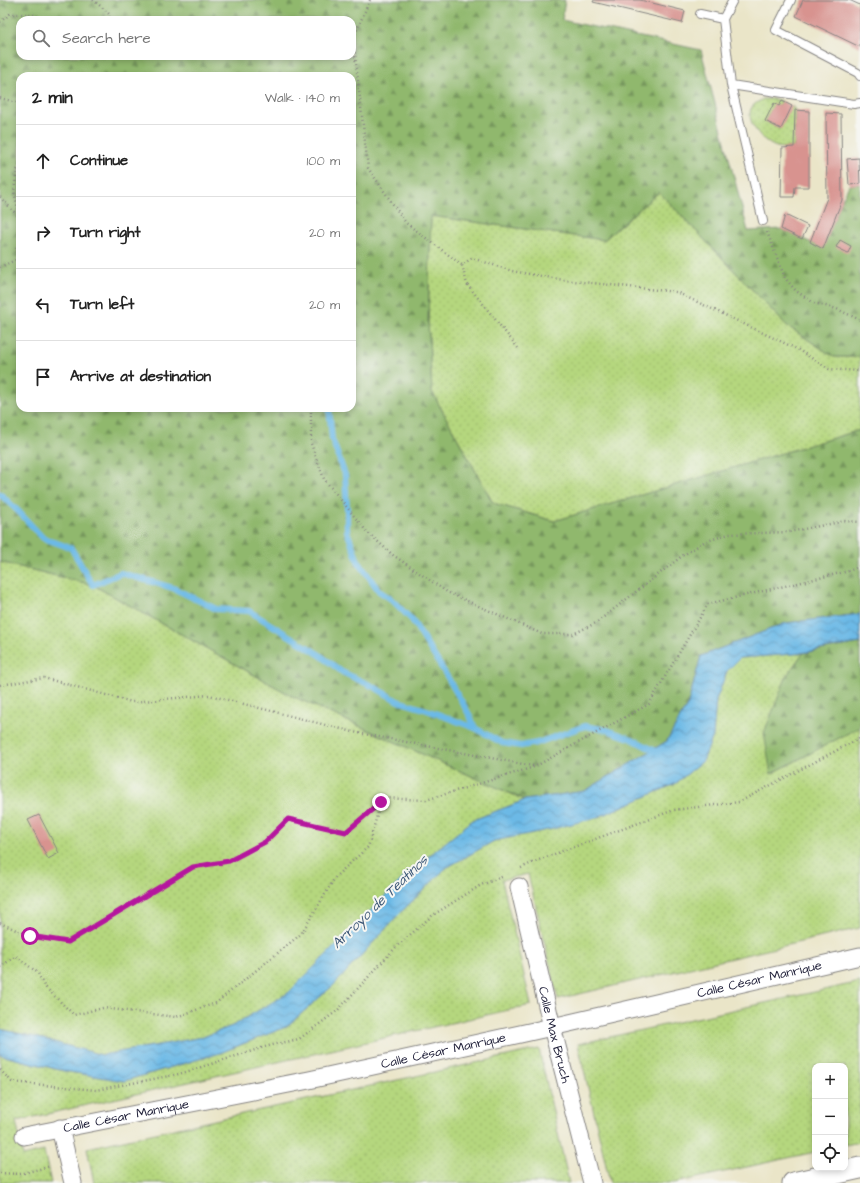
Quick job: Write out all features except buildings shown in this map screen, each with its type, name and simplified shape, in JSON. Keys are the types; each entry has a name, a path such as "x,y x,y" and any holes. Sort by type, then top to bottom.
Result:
{"street":[{"name":"Calle Max Bruch","path":"519,887 552,1027 592,1183"},
{"name":"Calle César Manrique","path":"24,1136 309,1080 552,1027 860,956"},
{"path":"60,1128 73,1183"},
{"path":"793,1183 860,1168"}],"lane":[{"path":"733,0 723,19 731,85 763,221"},
{"path":"791,0 776,30 858,73 860,76"},
{"path":"700,14 723,19"},
{"path":"731,85 854,104 860,103"}],"path":[{"path":"93,0 110,16"},
{"path":"356,31 370,0"},
{"path":"0,22 10,14 32,14 36,16"},
{"path":"356,60 368,168 406,223 462,265 466,284 518,348"},
{"path":"0,98 16,102"},
{"path":"16,180 14,191 16,200"},
{"path":"0,197 16,214"},
{"path":"763,221 785,278 796,291 814,303 837,309 860,320"},
{"path":"462,265 472,258 512,271 564,280 676,292 797,350 829,369 860,371"},
{"path":"0,267 16,260"},
{"path":"311,412 312,444 324,479 367,532 393,555 447,592 542,634 573,634 596,623 682,556 704,542 729,534 789,532 845,521 860,522"},
{"path":"0,923 30,936 68,942 193,867 229,861 265,842 288,819 346,832 381,802 382,798 426,800 534,766 649,704 708,604 849,571 860,566"},
{"path":"0,685 44,678 132,702 209,695 352,732 534,766"},
{"path":"515,871 541,858 674,810 738,802 860,738"},
{"path":"0,966 16,956 38,973 44,986 74,1015 103,1008 176,1017 216,1003 301,934 336,876 368,847 381,802"},
{"path":"0,1070 12,1082 96,1090 179,1074 268,1046 299,1039 337,1011 397,946 433,915 481,885 508,874"},
{"path":"0,1173 20,1174 68,1162"}],"green space":[{"path":"0,0 565,0 562,20 701,50 748,231 781,229 823,248 849,185 860,184 860,357 834,357 786,325 659,192 604,240 431,216 428,322 432,392 493,503 554,521 860,430 860,614 786,623 701,656 688,704 667,741 585,791 525,800 292,696 93,585 0,562"},
{"path":"763,99 782,101 779,106 774,104 765,121 780,129 792,106 795,110 794,147 783,148 768,143 756,130 751,119 751,109 754,104"},
{"path":"659,192 786,325 834,357 860,357 860,430 554,521 493,503 432,392 428,322 431,216 604,240"},
{"path":"0,562 93,585 292,696 525,800 473,820 408,873 288,993 232,1026 203,1037 102,1055 0,1029"},
{"path":"860,643 860,727 771,774 764,733 787,675 803,653"},
{"path":"803,653 787,675 771,774 860,727 860,928 558,999 528,874 502,880 531,1005 16,1121 23,1156 44,1151 51,1183 0,1183 0,1055 64,1071 124,1081 220,1053 286,1027 336,983 398,915 446,868 494,841 598,817 675,784 703,761 713,736 716,700 727,671 740,658"},
{"path":"860,982 860,1142 848,1144 848,1063 812,1063 812,1153 674,1183 610,1183 578,1044"},
{"path":"539,1049 569,1183 94,1183 87,1148"}],"water":[{"name":"Arroyo de Teatinos","path":"860,614 860,643 795,654 740,658 727,671 716,700 713,736 703,761 675,784 598,817 553,829 494,841 446,868 398,915 336,983 286,1027 220,1053 124,1081 64,1071 0,1055 0,1029 102,1055 203,1037 232,1026 288,993 408,873 473,820 525,800 585,791 667,741 688,704 701,656 786,623"}],"waterway":[{"path":"329,412 332,439 345,475 347,531 358,561 379,591 391,599 412,620 448,678 470,716 475,728"},
{"path":"0,494 43,538 71,548 93,585 121,573 173,588 216,609 249,611 320,655 342,672 374,687 398,701 475,728 502,743 521,746 537,743 585,726 607,730 632,739 659,753"}],"route":[{"path":"30,936 68,942 193,867 229,861 265,842 288,819 346,832 381,802"}]}
